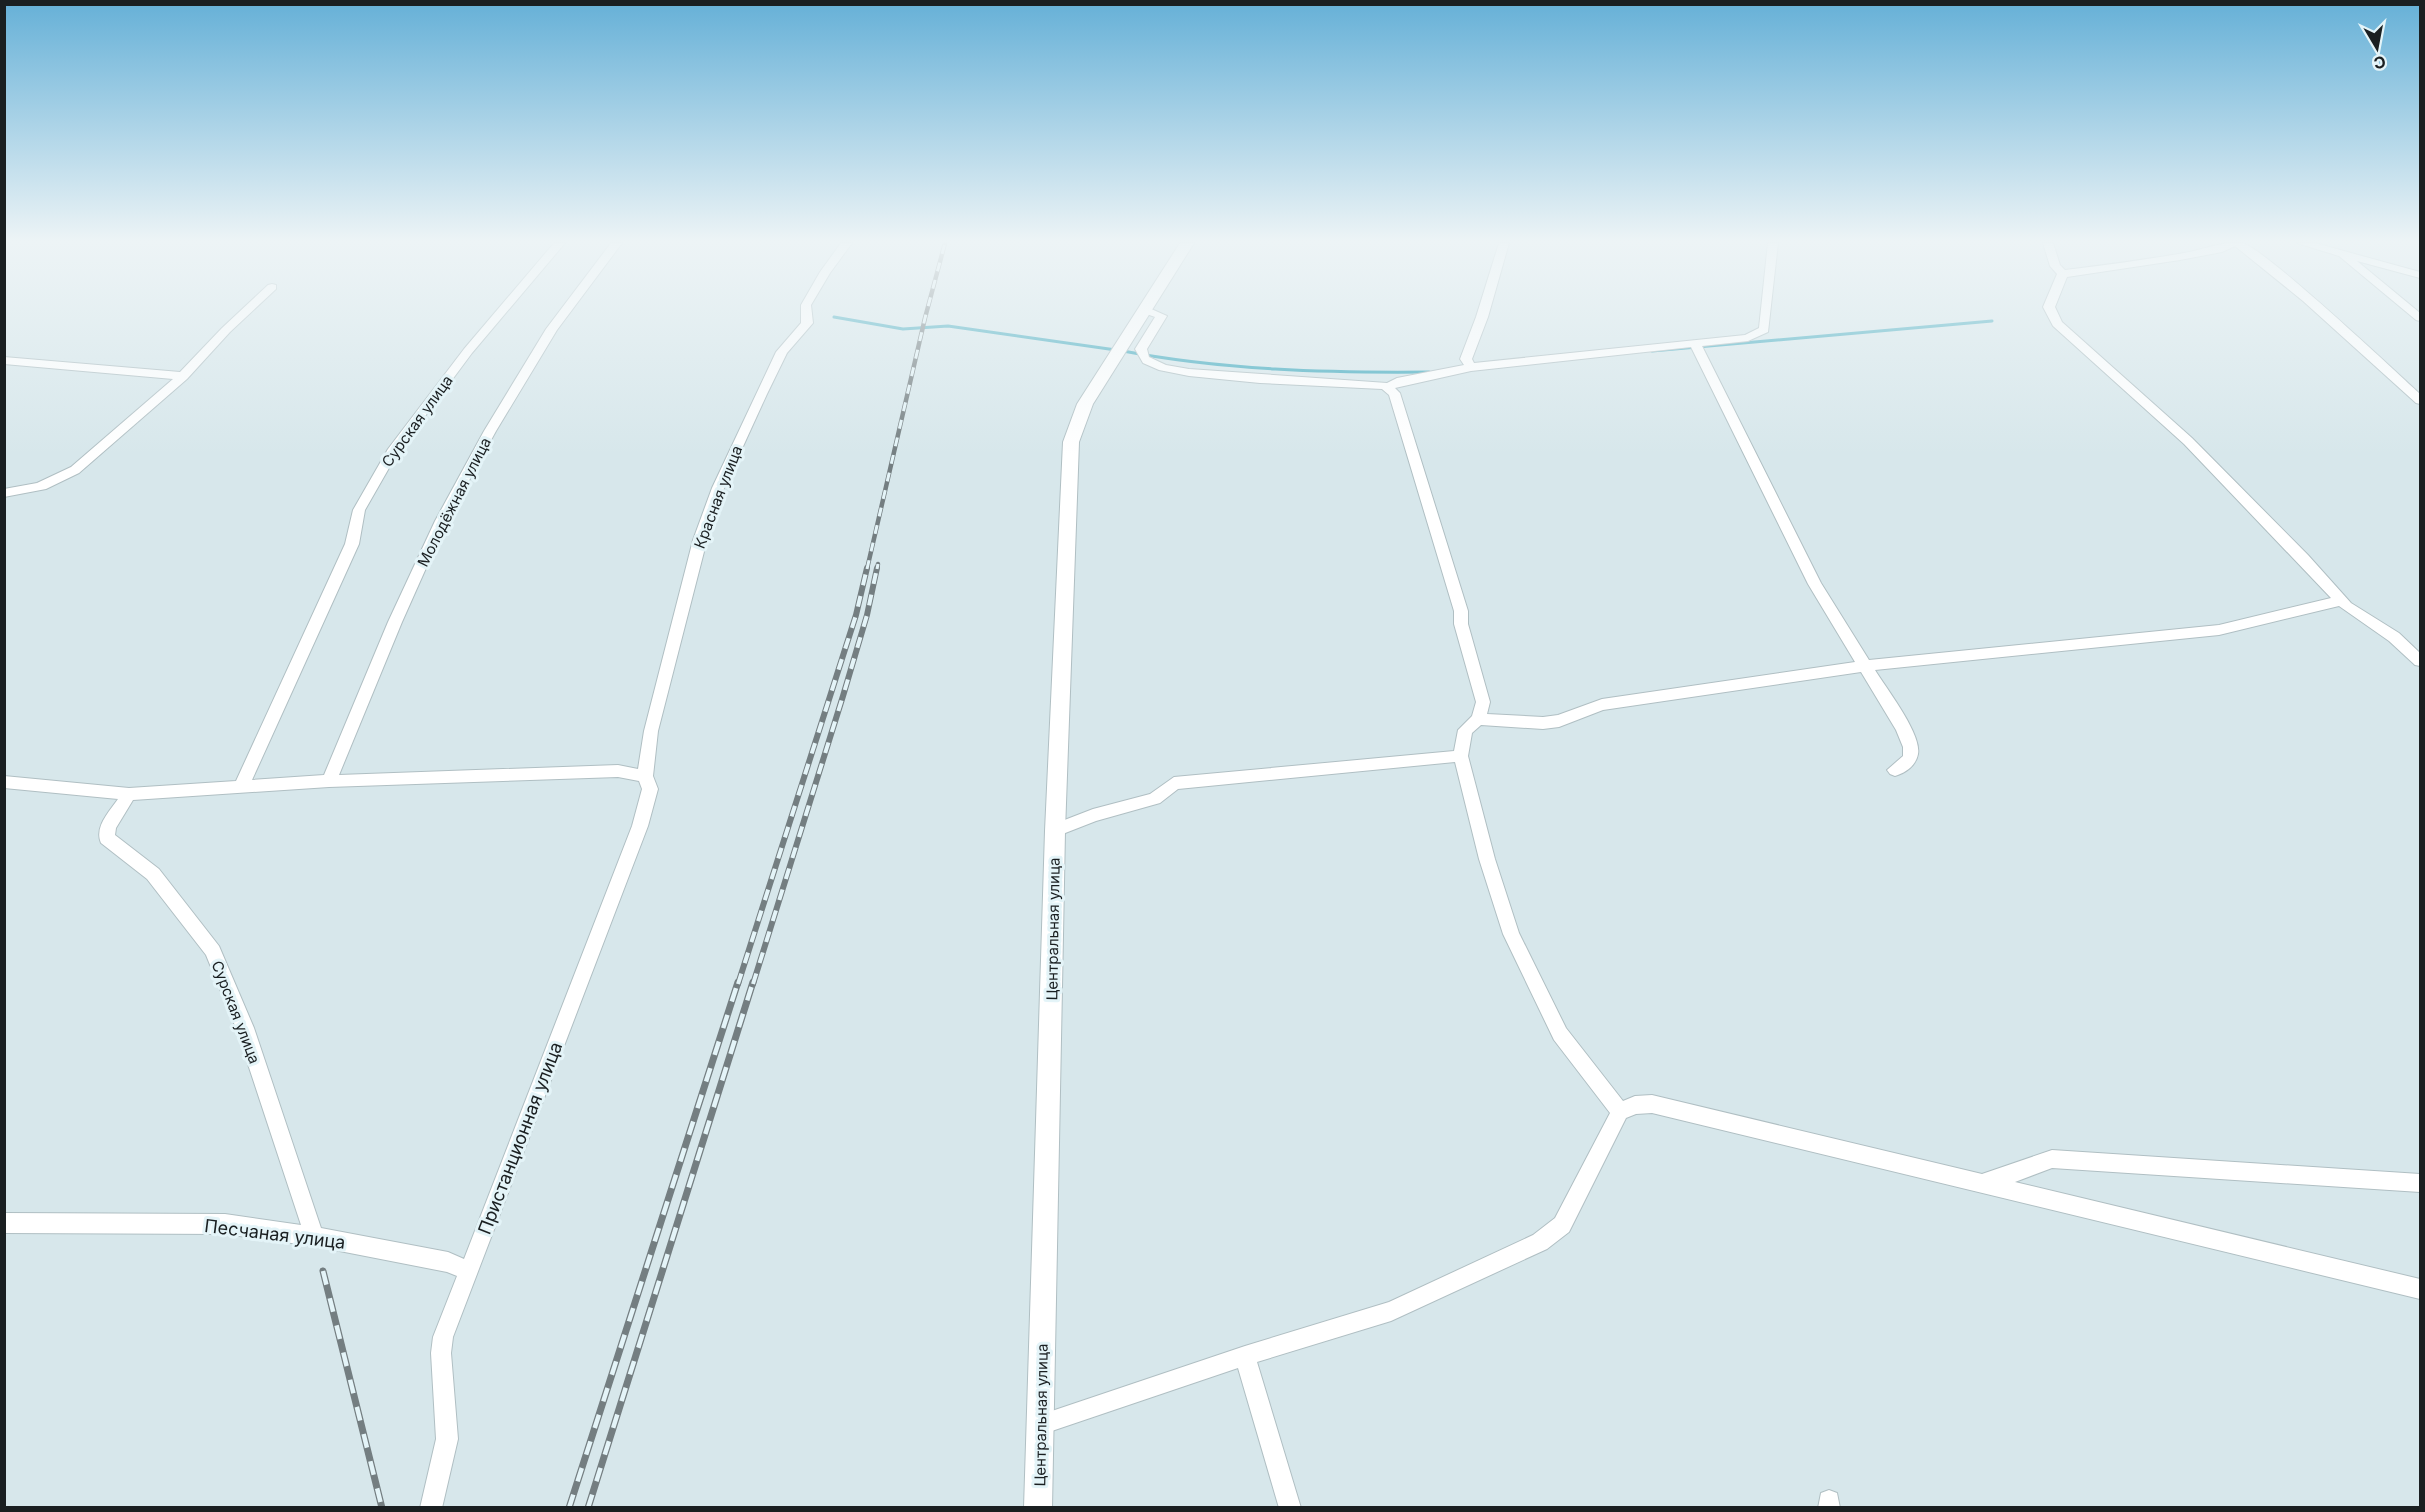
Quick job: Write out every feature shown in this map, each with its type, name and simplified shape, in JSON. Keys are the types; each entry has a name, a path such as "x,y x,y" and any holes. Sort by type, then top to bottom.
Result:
{"main road":[{"name":"Центральная улица","path":"1038,1508 1055,831 1071,442 1085,404 1142,314"}],"street":[{"path":"4,493 37,487 62,479 183,376 244,314"},
{"name":"Сурская улица","path":"241,787 352,544 355,523 362,503 392,452 468,351 500,314"},
{"name":"Молодёжная улица","path":"329,782 395,621 441,521 490,431 563,314"},
{"name":"Красная улица","path":"645,776 651,731 700,540 718,489 745,426 782,352 807,323 806,314"},
{"path":"1154,314 1161,316 1141,349 1142,355 1149,362 1195,373 1388,387 1397,382 1471,367 1748,338 1764,330 1766,314"},
{"path":"1471,367 1466,359 1483,314"},
{"path":"2052,314 2058,324 2188,441 2296,550 2341,601 2394,637 2421,661"},
{"path":"2323,314 2421,400"},
{"path":"1695,344 1789,536 1815,584 1909,741 1911,756 1908,763 1894,770"},
{"path":"4,360 183,376"},
{"path":"1388,387 1398,403 1461,610 1461,624 1483,702 1478,719 1465,730 1461,756 1487,859 1511,934 1560,1034 1620,1112"},
{"path":"1478,719 1543,723 1566,718 1602,705 1865,666 2218,630 2341,601"},
{"path":"1055,831 1093,814 1155,799 1174,783 1461,756"},
{"path":"4,782 129,794 329,782 618,771 645,776"},
{"name":"Пристанционная улица","path":"431,1508 447,1439 441,1353 443,1337 640,826 650,789 645,776"},
{"name":"Сурская улица","path":"129,794 108,827 107,838 153,874 213,951 245,1028 314,1236"},
{"path":"1040,1425 1245,1356 1391,1311 1540,1242 1562,1225 1620,1112 1635,1105 1652,1104 2421,1289"},
{"path":"1982,1184 2000,1181 2041,1161 2052,1159 2421,1183"},
{"name":"Песчаная улица","path":"4,1223 225,1224 314,1236 448,1262 469,1271"},
{"path":"1245,1356 1290,1508"}],"waterway":[{"path":"834,317 903,329 948,326 1116,350"},
{"path":"1652,351 1992,321"},
{"path":"1123,351 1199,362 1275,369 1429,372"}],"railway":[{"path":"867,569 926,314"},
{"path":"877,569 878,564"},
{"path":"738,984 856,615 867,568"},
{"path":"753,984 843,696 867,615 877,568"},
{"path":"569,1508 738,982"},
{"path":"588,1508 753,982"},
{"path":"323,1271 382,1508"}]}
